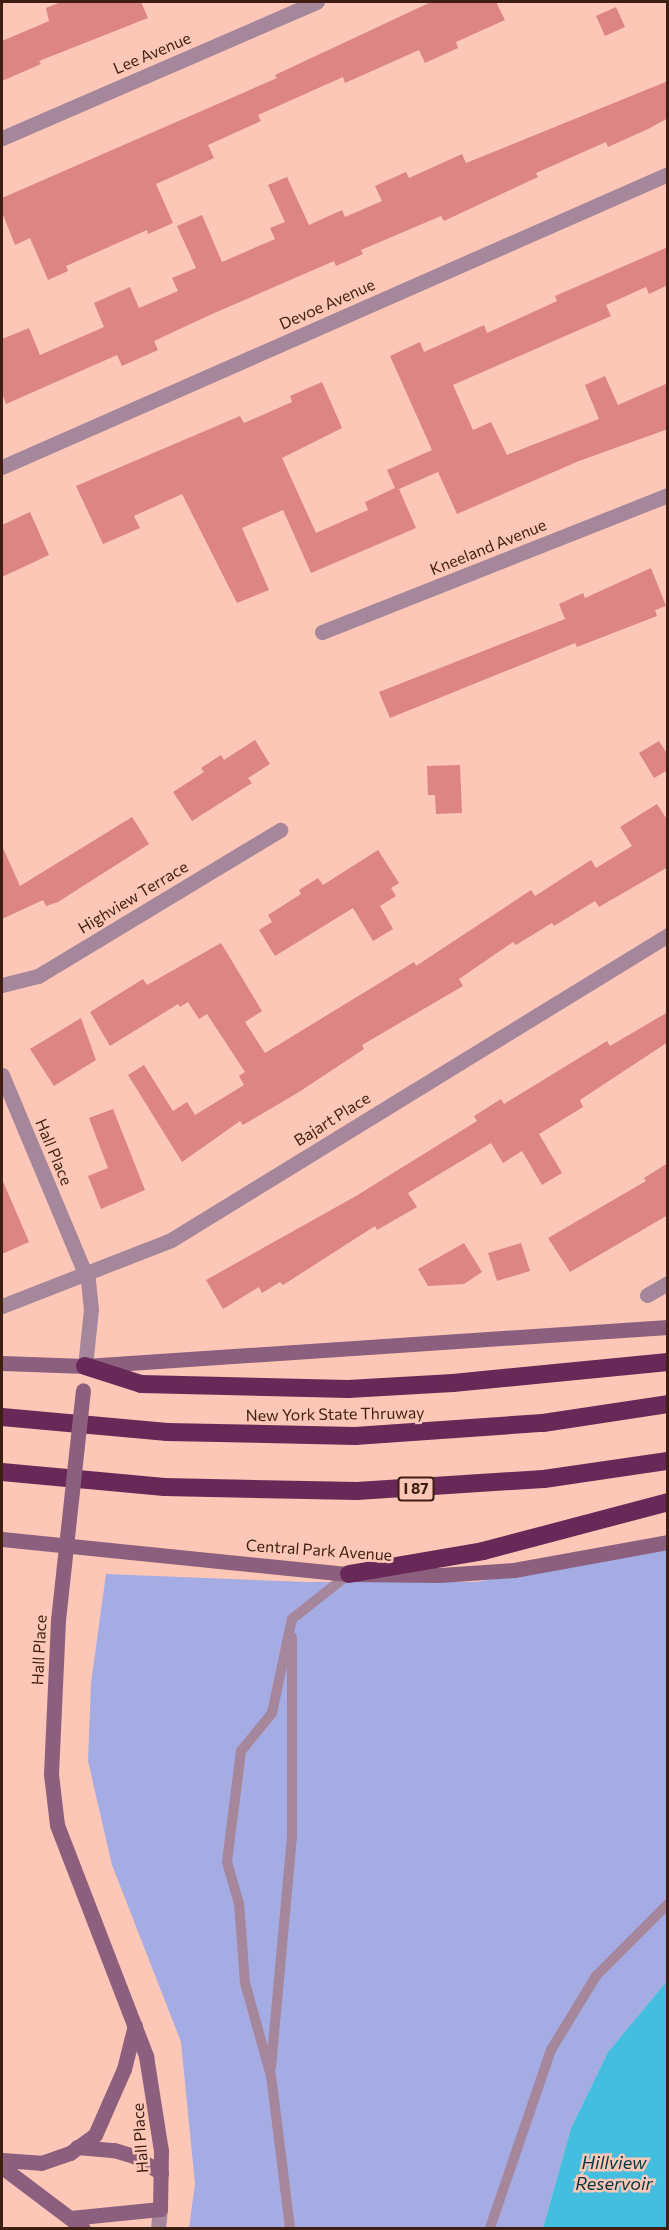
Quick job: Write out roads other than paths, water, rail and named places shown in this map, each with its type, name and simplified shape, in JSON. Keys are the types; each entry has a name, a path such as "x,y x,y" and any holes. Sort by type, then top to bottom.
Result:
{"highway":[{"path":"85,1365 141,1384 327,1389 453,1383 668,1362"},
{"name":"New York State Thruway","path":"2,1417 167,1432 355,1436 543,1423 668,1404"},
{"name":"I 87","path":"2,1472 164,1487 357,1491 521,1481 668,1461"},
{"path":"349,1574 483,1551 668,1502"}],"main road":[{"path":"2,1363 85,1365 668,1327"},
{"name":"Hall Place","path":"85,1365 58,1620 51,1774 57,1825 135,2025 154,2092 161,2173 160,2209"},
{"name":"Central Park Avenue","path":"2,1539 349,1574 514,1570 668,1542"},
{"path":"2,2160 41,2163 77,2147 94,2135 111,2102 124,2069 135,2025"},
{"path":"77,2147 114,2150 134,2156 161,2173"},
{"path":"2,2167 83,2229"},
{"path":"70,2218 160,2209"}],"street":[{"name":"Lee Avenue","path":"2,138 317,2"},
{"name":"Devoe Avenue","path":"2,467 668,174"},
{"name":"Kneeland Avenue","path":"322,632 668,495"},
{"name":"Highview Terrace","path":"2,986 38,976 280,830"},
{"name":"Bajart Place","path":"2,1306 171,1240 668,934"},
{"name":"Hall Place","path":"2,1074 86,1273 92,1299 85,1365"},
{"path":"647,1295 668,1282"},
{"name":"Hall Place","path":"158,2229 160,2209"}],"lane":[{"path":"291,2229 271,2076 245,1983 238,1904 227,1862 241,1751 272,1713 292,1619 349,1574"},
{"path":"271,2076 292,1836 292,1619"},
{"path":"490,2229 551,2050 596,1977 668,1904"}],"water":[{"name":"Hillview Reservoir","path":"667,1981 667,2228 543,2228 571,2128 608,2052"}]}
